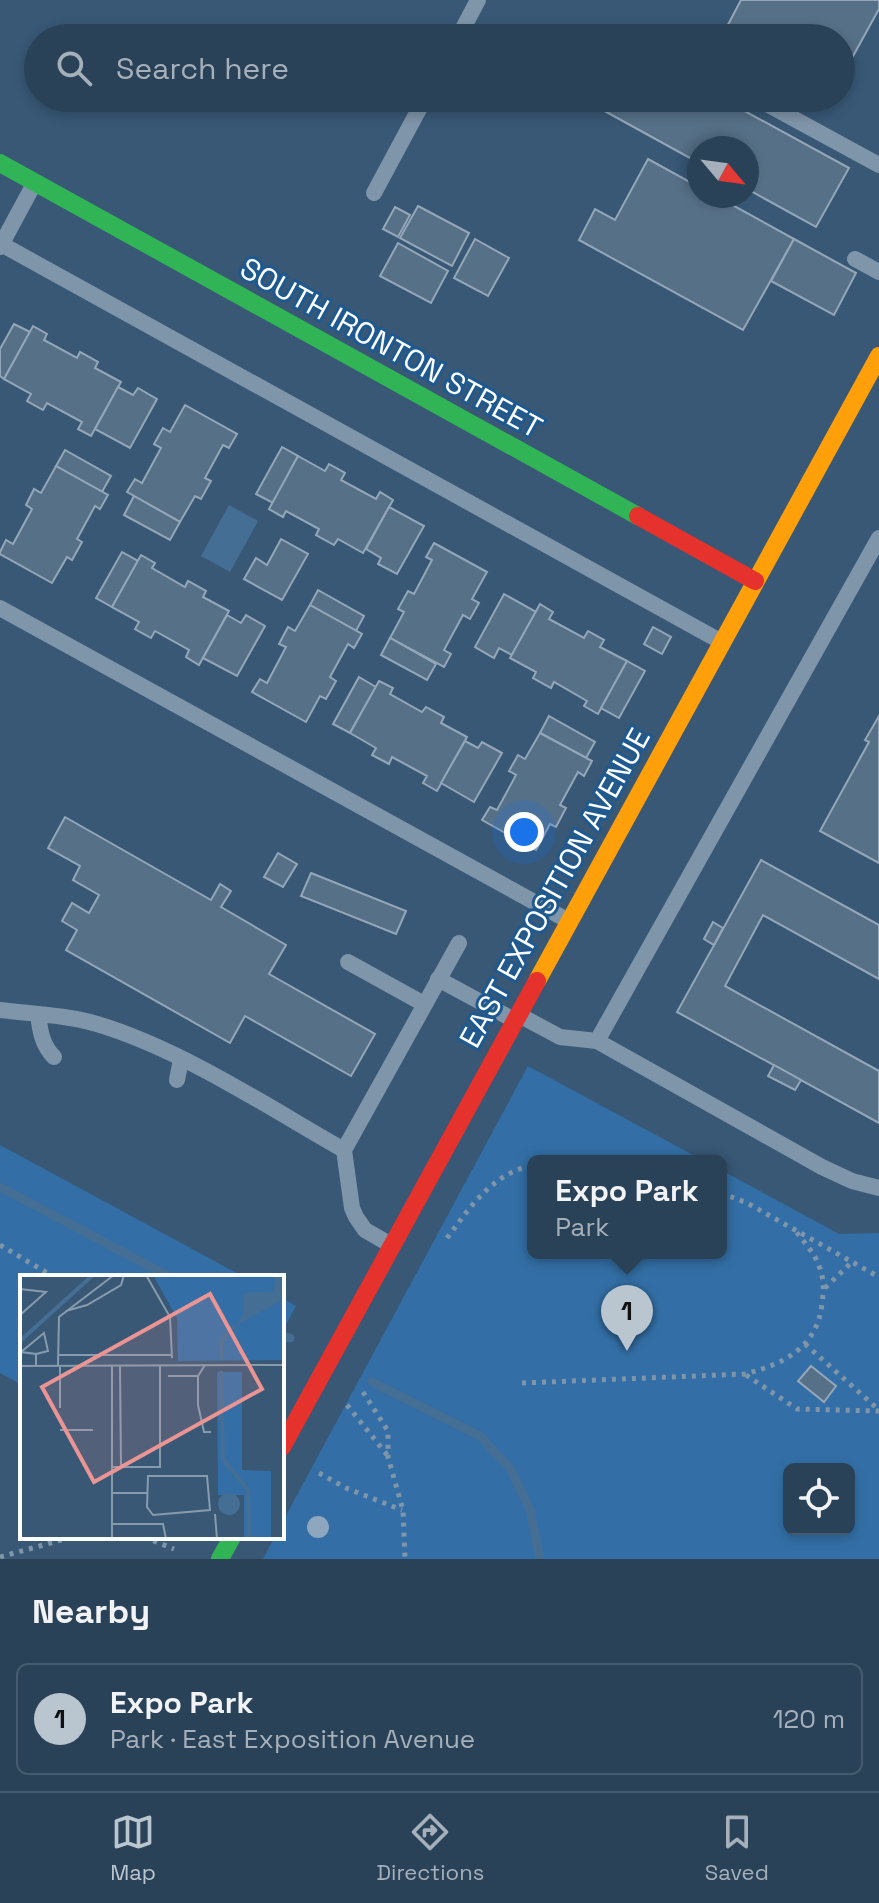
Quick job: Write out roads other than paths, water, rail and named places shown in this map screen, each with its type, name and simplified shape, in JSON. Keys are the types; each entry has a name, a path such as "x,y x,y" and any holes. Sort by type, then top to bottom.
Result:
{"street":[{"name":"SOUTH IRONTON STREET","path":"0,163 755,581"},
{"name":"EAST EXPOSITION AVENUE","path":"284,1443 879,356"},
{"path":"220,1559 231,1539"}],"lane":[{"path":"465,24 478,0"},
{"path":"374,193 417,112"},
{"path":"782,112 879,165"},
{"path":"35,183 1,246 722,642"},
{"path":"855,259 879,272"},
{"path":"597,1041 879,538"},
{"path":"0,608 568,921"},
{"path":"392,1245 369,1233 358,1222 352,1208 344,1150 459,943"},
{"path":"348,962 424,1004"},
{"path":"438,979 560,1037 597,1041 822,1167 852,1181 879,1188"},
{"path":"0,1010 96,1023 139,1040 214,1076 344,1150"},
{"path":"38,1014 43,1042 54,1057"},
{"path":"177,1080 181,1059"}],"waterway":[{"path":"0,1187 166,1275"},
{"path":"284,1336 290,1338"},
{"path":"372,1382 480,1436 511,1470 530,1510 540,1559"}],"place":[{"name":"Expo Park","path":"627,1351"}]}
